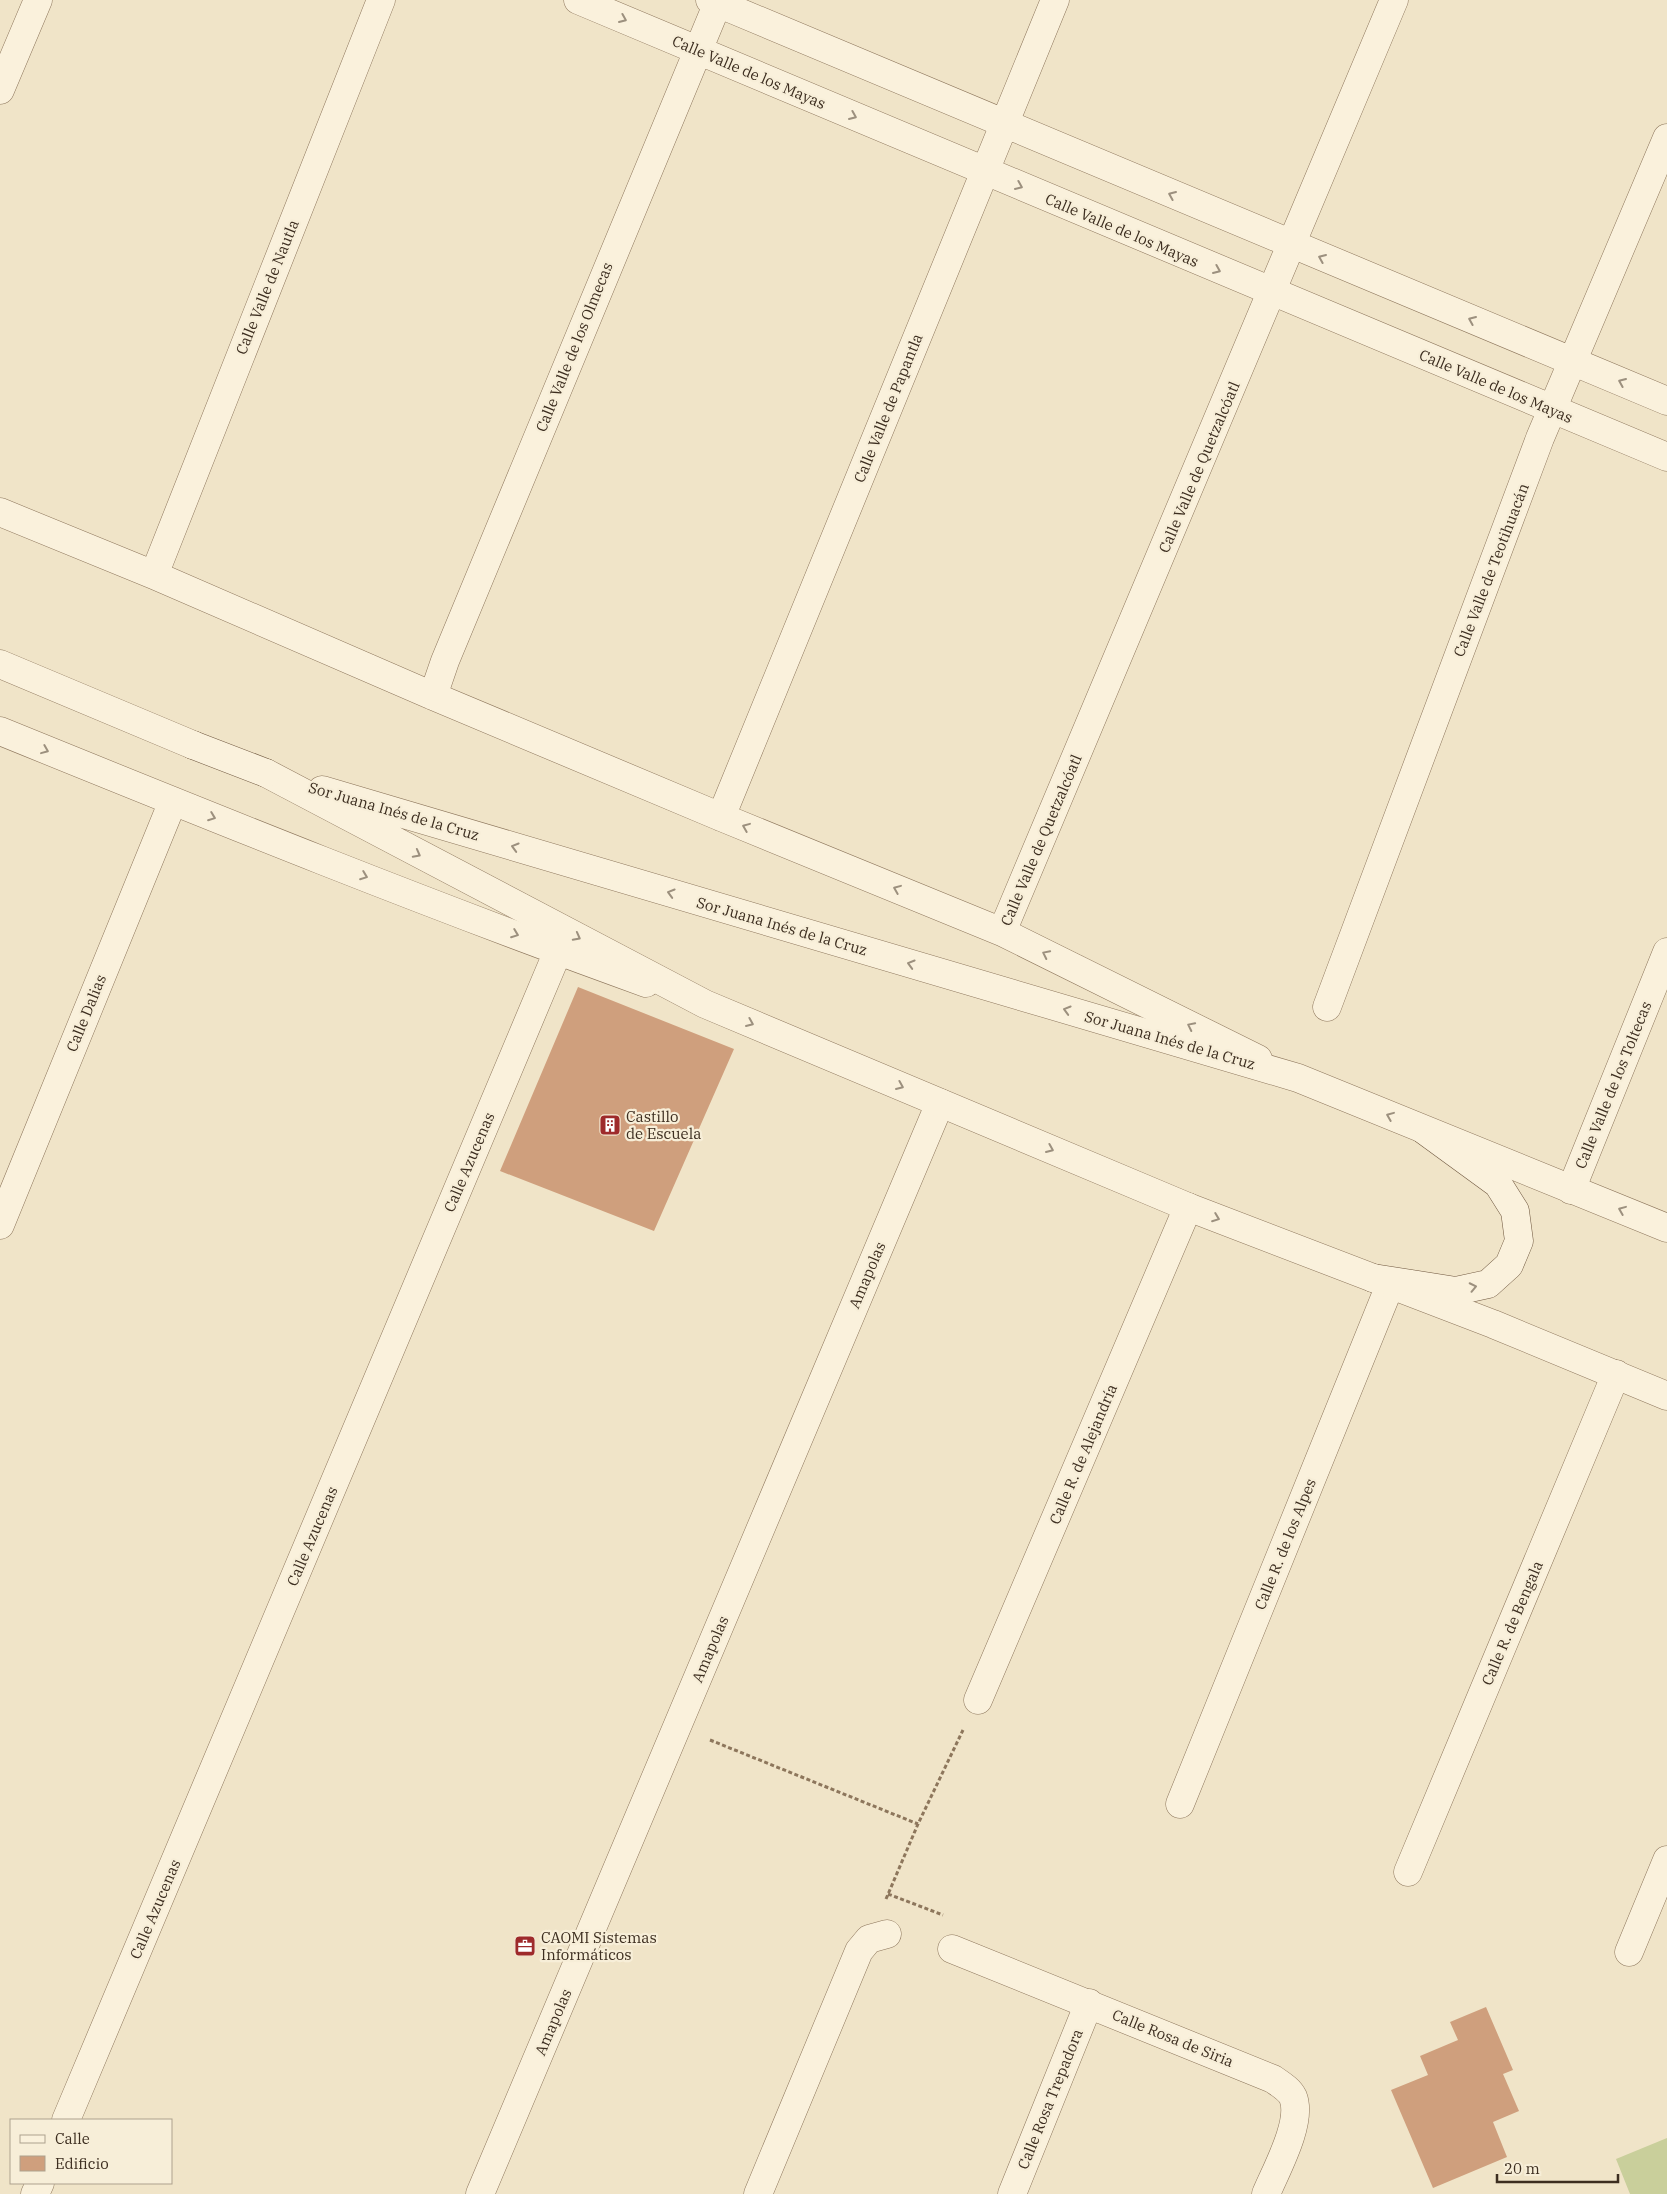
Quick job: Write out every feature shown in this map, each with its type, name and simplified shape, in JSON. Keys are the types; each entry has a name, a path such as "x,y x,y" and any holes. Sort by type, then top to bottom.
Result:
{"street":[{"path":"0,90 38,0"},
{"name":"Calle Valle de Nautla","path":"154,575 381,0"},
{"name":"Calle Valle de los Mayas","path":"578,0 1272,293 1667,457"},
{"name":"Calle Valle de Papantla","path":"721,817 1055,0"},
{"name":"Calle Valle de Quetzalcóatl","path":"1002,932 1394,0"},
{"path":"715,1 1667,401"},
{"name":"Calle Valle de los Olmecas","path":"433,696 445,661 697,51 715,1"},
{"name":"Calle Valle de Teotihuacán","path":"1327,1007 1552,410 1667,138"},
{"path":"0,512 154,575 433,696 721,817 1002,932 1298,1078 1667,1228"},
{"name":"Sor Juana Inés de la Cruz","path":"0,664 193,745 266,773 1298,1078"},
{"path":"0,731 173,801 558,951 705,1004 1188,1207 1493,1324 1667,1396"},
{"name":"Sor Juana Inés de la Cruz","path":"266,773 705,1004"},
{"name":"Calle Dalias","path":"0,1225 173,801"},
{"name":"Calle Azucenas","path":"66,2119 558,951"},
{"name":"Calle Valle de los Toltecas","path":"1571,1190 1667,952"},
{"name":"Amapolas","path":"480,2194 940,1103"},
{"path":"1382,1281 1456,1291 1488,1284 1509,1265 1519,1241 1515,1210 1498,1184 1424,1130"},
{"name":"Calle R. de Alejandría","path":"978,1700 1188,1207"},
{"name":"Calle R. de los Alpes","path":"1180,1804 1382,1281"},
{"name":"Calle R. de Bengala","path":"1408,1872 1616,1374"},
{"path":"1629,1952 1667,1860"},
{"path":"758,2194 859,1951 878,1936"},
{"name":"Calle Rosa de Siria","path":"952,1949 1273,2079 1285,2086 1293,2096 1294,2124 1266,2194"},
{"name":"Calle Rosa Trepadora","path":"1012,2194 1089,2004"}],"path":[{"path":"878,1936 918,1824 978,1700"},
{"path":"677,1727 918,1824"}],"green space":[{"path":"1667,2138 1667,2194 1630,2194 1616,2159"}],"building":[{"name":"Castillo de Escuela","path":"578,987 734,1049 654,1231 500,1171"},
{"path":"1486,2007 1513,2070 1503,2074 1519,2111 1493,2122 1507,2157 1433,2188 1391,2090 1428,2075 1420,2056 1458,2040 1450,2022"}],"place":[{"name":"Castillo de Escuela","path":"610,1125"},
{"name":"CAOMI Sistemas Informáticos","path":"525,1946"}]}
